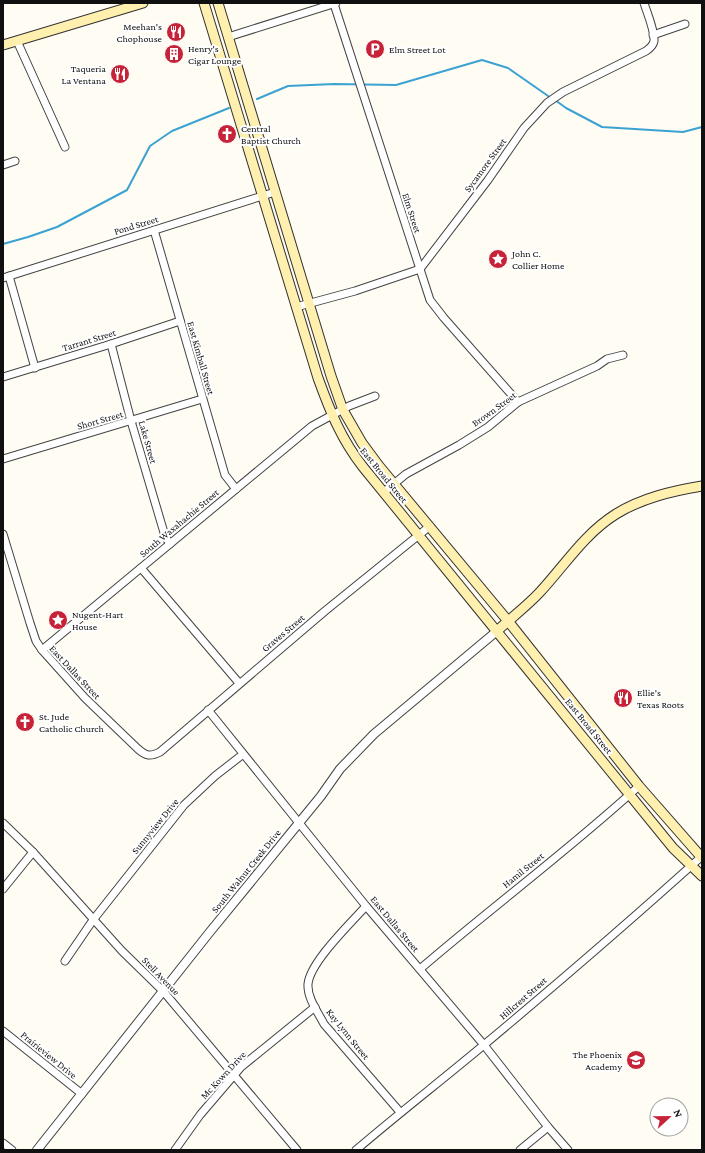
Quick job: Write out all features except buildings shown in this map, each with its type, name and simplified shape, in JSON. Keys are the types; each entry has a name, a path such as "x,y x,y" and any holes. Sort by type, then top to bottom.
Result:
{"main road":[{"path":"3,45 143,3"},
{"name":"East Broad Street","path":"204,3 318,378 336,425 352,452 384,492 673,848 702,876"},
{"name":"East Broad Street","path":"218,3 331,376 343,410 365,448 508,621 640,786 701,858"},
{"path":"228,79 240,75"},
{"path":"243,129 255,125"},
{"path":"497,631 539,592 582,542 616,514 666,492 702,486"},
{"path":"572,722 582,714"}],"street":[{"path":"228,37 335,3"},
{"name":"Elm Street","path":"335,3 430,300 518,402"},
{"path":"644,3 653,35 685,24"},
{"name":"Sycamore Street","path":"420,269 488,180 524,128 538,112 547,103 568,89 646,51 654,43 653,35"},
{"path":"17,41 65,147"},
{"path":"3,165 16,161"},
{"name":"Pond Street","path":"6,277 275,192"},
{"name":"East Kimball Street","path":"154,230 225,475 236,489"},
{"path":"296,307 355,291 420,269"},
{"path":"6,277 35,368"},
{"name":"Tarrant Street","path":"3,377 180,321"},
{"name":"Lake Street","path":"111,344 131,421 165,536 170,544"},
{"name":"Brown Street","path":"384,492 406,474 465,442 488,427 518,402 597,366 607,359 623,354"},
{"name":"South Waxahachie Street","path":"42,650 312,426 332,415 375,396"},
{"name":"Short Street","path":"3,459 202,399"},
{"name":"Graves Street","path":"150,756 160,752 239,683 430,526"},
{"name":"East Dallas Street","path":"3,534 36,641 60,671 103,716 144,755 150,756"},
{"path":"141,568 239,683"},
{"name":"South Walnut Creek Drive","path":"37,1150 163,991 321,796 340,768 374,734 497,631"},
{"name":"East Dallas Street","path":"208,710 242,755 366,906 484,1045 548,1127 568,1150"},
{"name":"Sunnyview Drive","path":"65,961 94,920 184,805 215,776 242,755"},
{"name":"Hamil Street","path":"420,969 640,786"},
{"name":"Stell Avenue","path":"3,823 32,852 122,951 163,991 298,1150"},
{"path":"3,889 32,852"},
{"name":"Hillcrest Street","path":"356,1150 400,1112 484,1045 621,929 701,858"},
{"name":"Kay Lynn Street","path":"366,906 334,941 317,964 310,977 308,985 315,1007 324,1024 400,1112"},
{"name":"Mc Kown Drive","path":"175,1150 200,1115 235,1074 251,1058 315,1007"},
{"name":"Prairieview Drive","path":"3,1031 82,1094"},
{"path":"520,1150 548,1127"},
{"path":"3,1143 12,1150"}],"waterway":[{"path":"257,99 288,86 334,84 396,85 482,60 508,68 551,98"},
{"path":"555,100 566,108 602,127 683,132 702,127"},
{"path":"3,244 57,227 127,190 150,146 172,131 229,108"}],"place":[{"name":"Meehan's Chophouse","path":"176,32"},
{"name":"Elm Street Lot","path":"375,49"},
{"name":"Henry's Cigar Lounge","path":"174,54"},
{"name":"Taqueria La Ventana","path":"120,74"},
{"name":"Central Baptist Church","path":"227,134"},
{"name":"John C. Collier Home","path":"498,259"},
{"name":"Nugent-Hart House","path":"58,620"},
{"name":"Ellie's Texas Roots","path":"623,698"},
{"name":"St. Jude Catholic Church","path":"25,722"},
{"name":"The Phoenix Academy","path":"636,1060"}]}
